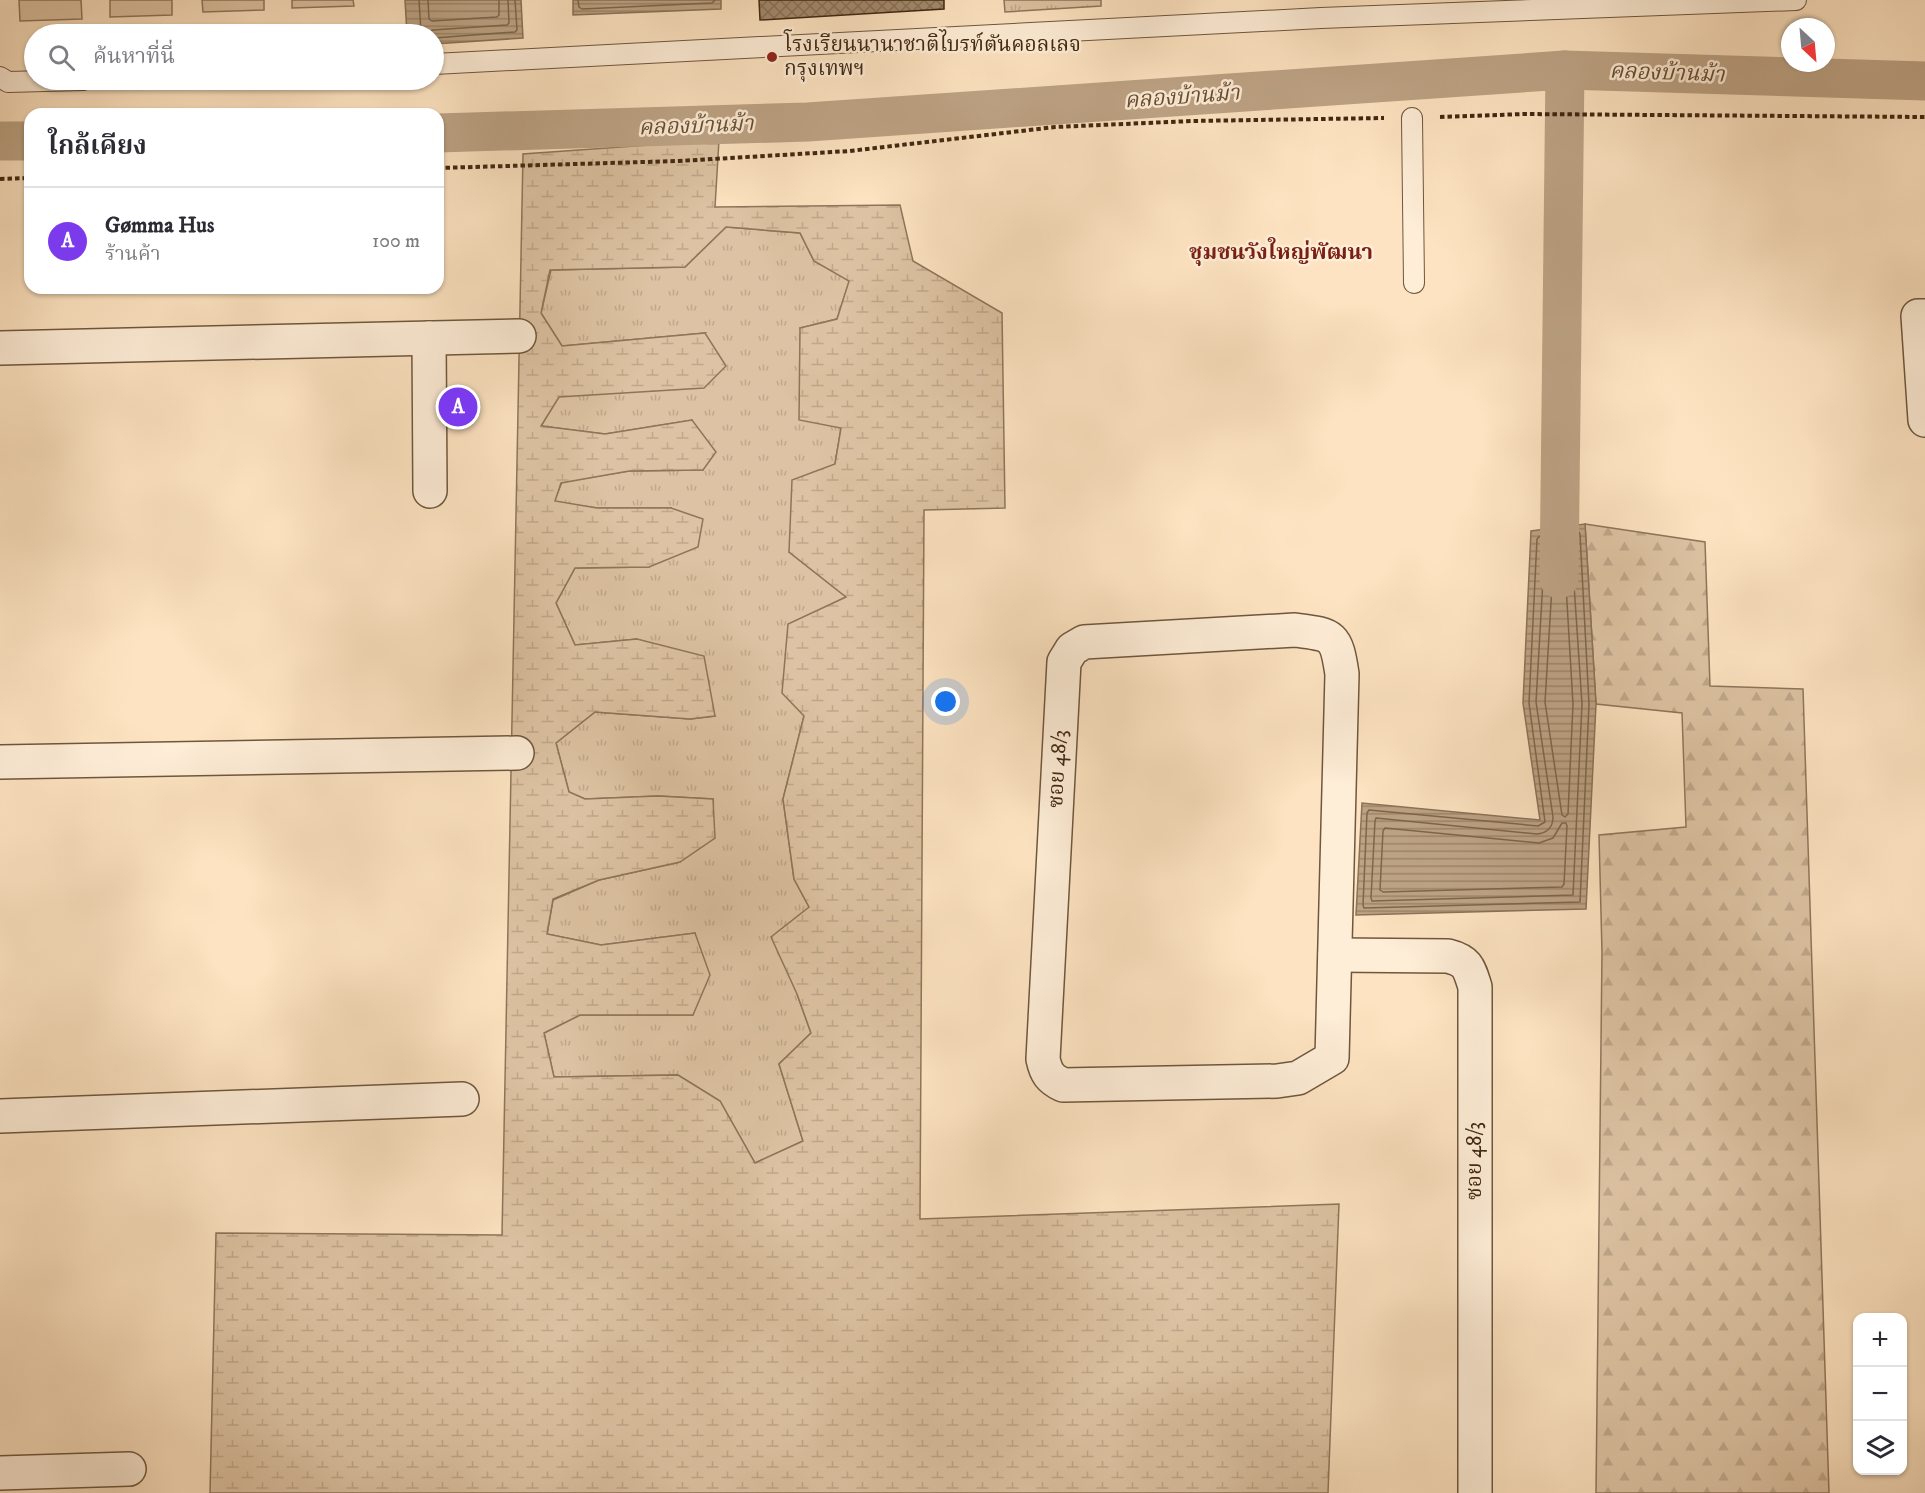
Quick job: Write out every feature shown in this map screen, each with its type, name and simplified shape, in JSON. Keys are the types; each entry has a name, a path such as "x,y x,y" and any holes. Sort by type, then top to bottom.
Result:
{"street":[{"path":"1925,316 1918,316 1925,420"},
{"path":"0,348 519,336"},
{"path":"429,338 430,491"},
{"name":"ซอย 48/3","path":"1296,630 1327,635 1335,644 1342,674 1335,954 1332,1058 1298,1078 1277,1081 1063,1085 1053,1081 1046,1072 1043,1059 1062,684 1064,662 1072,649 1084,642 1296,630"},
{"path":"0,762 517,753"},
{"name":"ซอย 48/3","path":"1335,954 1448,956 1461,959 1470,970 1475,987 1476,1493"},
{"path":"0,1116 462,1099"},
{"path":"0,1473 129,1469"}],"lane":[{"path":"444,63 1321,18 1796,0"},
{"path":"0,77 8,82 24,82"},
{"path":"1412,118 1414,283"}],"path":[{"path":"444,168 679,161 850,151 1055,127 1192,121 1526,114 1925,117"},
{"path":"0,179 24,178"}],"green space":[{"path":"19,0 81,0 82,19 20,21"},
{"path":"110,0 172,0 172,15 110,17"},
{"path":"202,0 264,0 264,10 203,12"},
{"path":"292,0 353,0 354,6 292,8"},
{"path":"1004,0 1101,0 1101,6 1005,12"},
{"path":"719,140 715,207 900,205 913,261 1002,313 1005,508 924,510 920,1219 1339,1204 1328,1493 210,1493 216,1233 502,1235 523,154","holes":["726,227 800,233 814,261 849,281 837,319 800,328 799,420 841,428 835,464 792,480 789,552 846,597 788,624 782,693 804,716 783,799 794,879 809,907 771,937 797,994 811,1033 779,1064 803,1141 755,1163 720,1101 678,1075 554,1077 544,1033 580,1015 693,1015 710,975 695,933 601,945 547,934 553,899 599,880 680,862 715,838 713,799 658,796 585,799 569,792 556,743 595,712 690,719 715,716 704,656 637,639 575,645 556,603 575,568 649,567 698,547 703,519 671,508 597,508 555,501 561,483 629,471 703,470 716,452 692,420 605,434 541,426 559,397 704,388 726,366 705,333 562,346 541,313 550,270 685,267"]},
{"path":"726,227 800,233 814,261 850,280 837,319 800,328 841,428 835,464 789,552 846,597 826,607 804,716 783,799 794,879 809,907 797,994 811,1033 779,1064 803,1141 755,1163 720,1101 678,1075 554,1077 544,1033 580,1015 693,1015 695,933 601,945 547,934 553,900 599,880 680,862 713,799 658,796 585,799 569,792 556,743 595,712 690,719 715,716 637,639 575,645 556,603 575,568 649,567 671,508 597,508 554,502 562,482 629,471 703,470 692,420 605,434 541,426 559,396 626,392 705,333 562,346 541,313 551,270 685,267"},
{"path":"1585,524 1705,542 1710,686 1803,689 1829,1493 1596,1493 1602,952 1599,835 1686,827 1682,713 1596,704"}],"water":[{"path":"405,0 521,0 523,38 444,43 444,24 406,24"},
{"path":"573,0 721,0 721,9 573,15"},
{"path":"1585,524 1596,704 1586,909 1356,915 1362,803 1540,820 1523,703 1531,531"}],"building":[{"path":"759,0 944,0 944,9 760,20"}],"waterway":[{"name":"คลองบ้านม้า","path":"444,133 808,122 1565,70 1925,81"},
{"path":"1559,579 1565,70"},
{"name":"คลองบ้านม้า","path":"0,141 24,141"}],"place":[{"name":"โรงเรียนนานาชาติไบรท์ตันคอลเลจ กรุงเทพฯ","path":"772,57"},
{"name":"Gømma Hus","path":"458,407"}],"district":[{"name":"ชุมชนวังใหญ่พัฒนา","path":"1281,252"}]}
